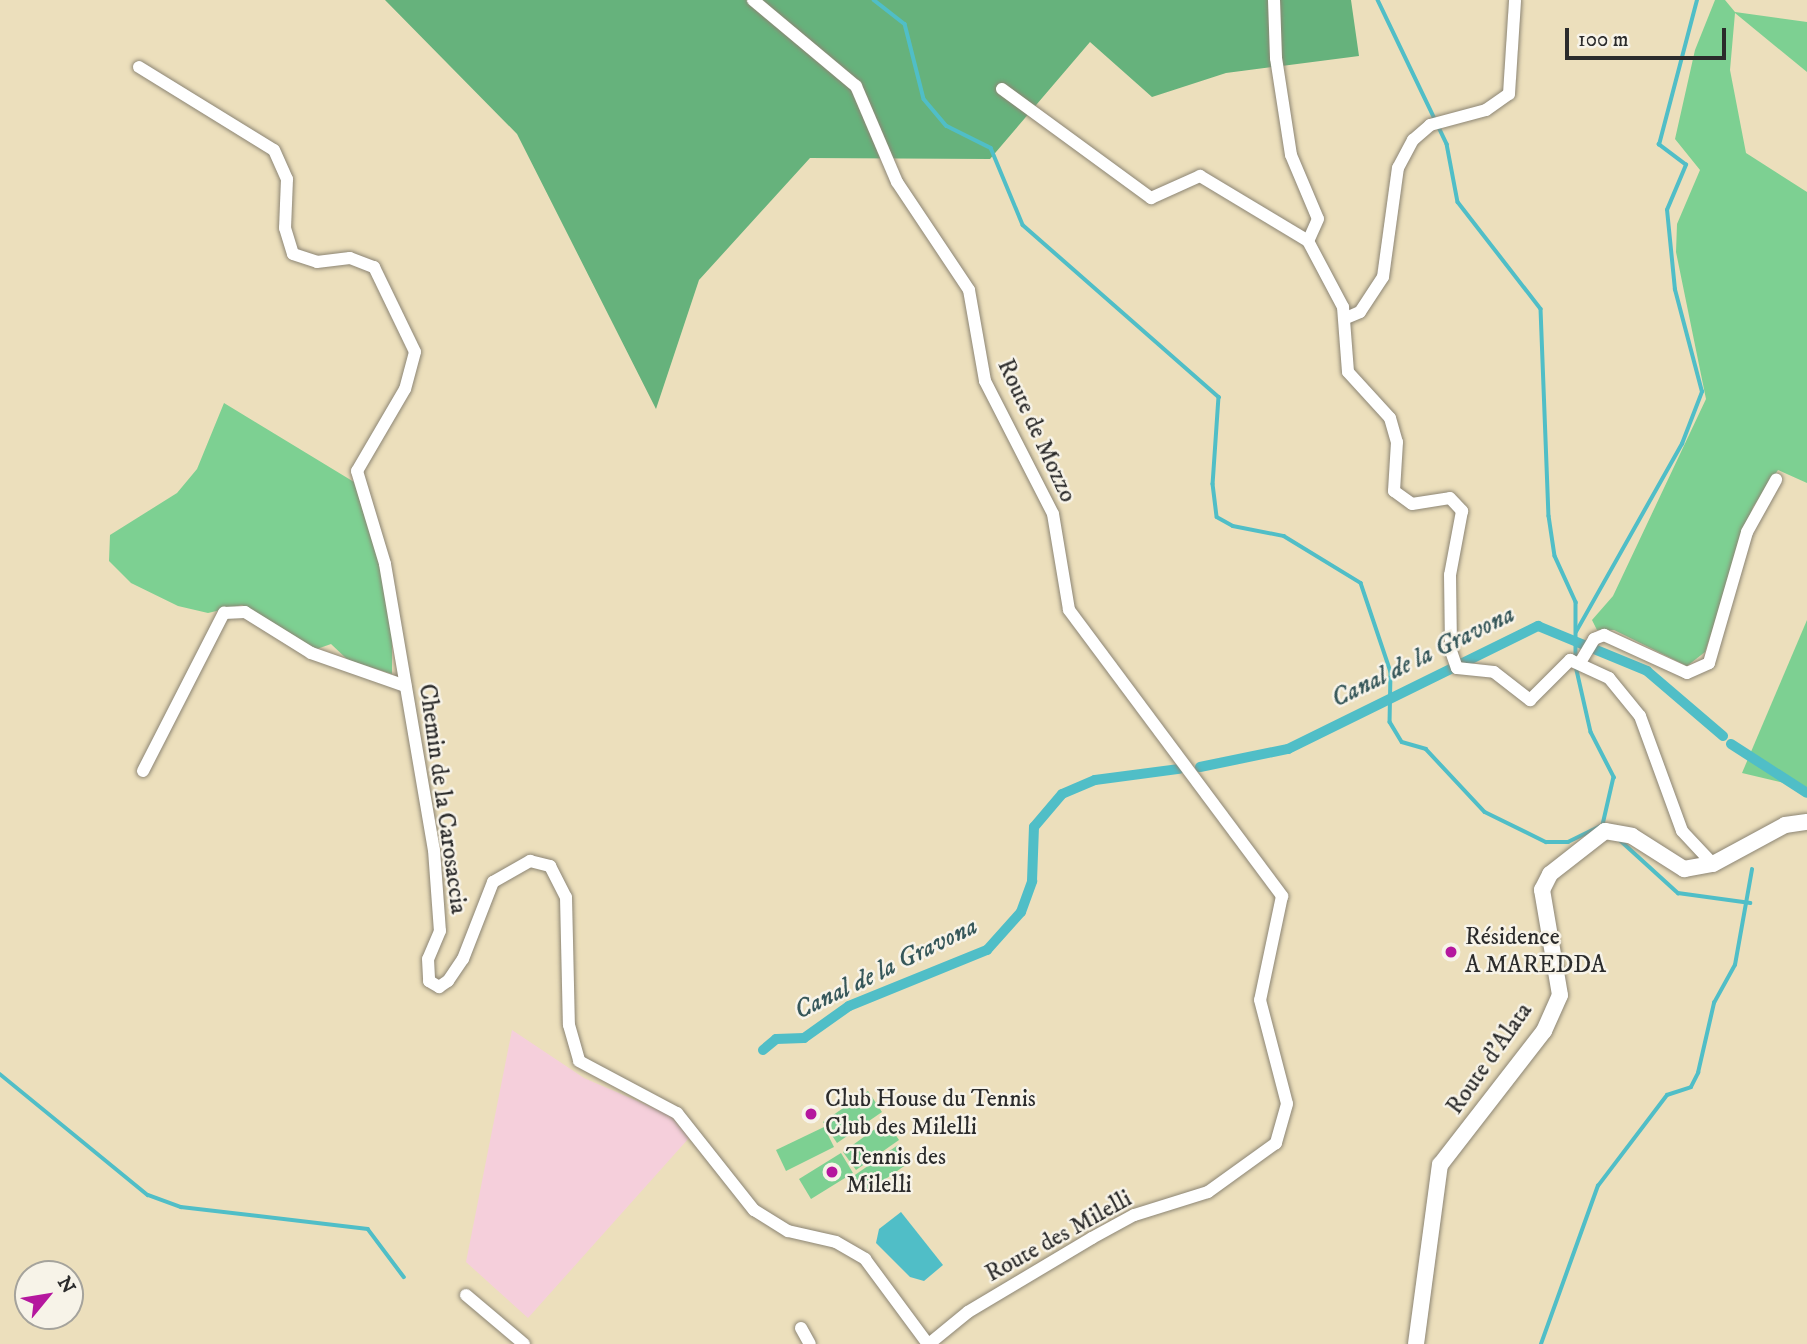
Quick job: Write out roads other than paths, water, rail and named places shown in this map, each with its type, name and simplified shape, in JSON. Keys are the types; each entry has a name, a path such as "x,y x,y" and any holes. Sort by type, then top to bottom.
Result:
{"street":[{"name":"Route de Mozzo","path":"753,0 856,86 897,182 969,290 985,381 1053,514 1063,593 1073,619 1279,886"},
{"path":"1275,0 1276,58 1291,155 1318,219 1308,241"},
{"path":"1346,318 1360,312 1383,277 1398,168 1413,140 1430,125 1486,110 1508,94 1515,0"},
{"name":"Chemin de la Carosaccia","path":"139,67 274,150 287,179 285,228 293,254 317,262 350,258 374,267 415,352 389,422 357,471 385,564 440,902 429,981 439,987 448,981 463,959 493,882 530,861 550,866 566,897 569,1025 579,1061 677,1113 754,1210 788,1231 836,1242 865,1259 928,1344"},
{"path":"1002,89 1152,198 1200,176 1308,241 1346,318 1348,372 1383,404 1397,442 1394,491 1412,504 1450,498 1462,511 1450,575 1451,651 1457,668 1494,672 1530,700 1575,661 1594,639 1604,635 1687,673 1709,663 1747,531 1776,480"},
{"path":"143,771 224,613 244,612 311,653 405,686"},
{"path":"1575,661 1630,700 1682,831 1713,864"},
{"name":"Route d'Alata","path":"1416,1344 1440,1165 1544,1031 1560,995 1542,890 1550,874 1605,831 1632,836 1684,869 1713,864 1786,825 1806,822"},
{"name":"Route des Milelli","path":"928,1344 968,1312 1092,1237 1134,1215 1208,1192 1276,1143 1287,1104 1260,1000 1283,906 1279,886"},
{"path":"466,1295 524,1344"},
{"path":"801,1328 810,1344"}],"water":[{"path":"901,1212 943,1265 924,1281 910,1277 876,1243 879,1229"}],"waterway":[{"path":"874,0 905,24 924,99 947,126 991,148 1023,225 1219,397 1213,484 1217,517 1233,526 1284,536 1361,583 1391,672 1390,722 1402,742 1426,749 1485,812 1546,842 1568,842 1601,826"},
{"path":"1378,0 1447,144 1458,202 1541,309 1549,516 1555,556 1576,602 1576,658"},
{"path":"1576,632 1682,444 1702,392 1675,290 1667,210 1686,165 1659,145 1697,0"},
{"name":"Canal de la Gravona","path":"1200,767 1288,749 1538,626 1647,671 1723,736"},
{"path":"1576,666 1591,732 1614,777 1603,825"},
{"name":"Canal de la Gravona","path":"1731,744 1807,793"},
{"name":"Canal de la Gravona","path":"763,1050 776,1039 804,1038 849,1006 987,950 1021,912 1032,881 1034,827 1062,794 1095,780 1179,769"},
{"path":"1620,840 1678,893 1750,903"},
{"path":"1541,1344 1598,1186 1667,1095 1691,1087 1698,1073 1714,1003 1735,965 1752,870"},
{"path":"0,1074 148,1195 181,1207 368,1229 404,1277"}],"place":[{"name":"Résidence A MAREDDA","path":"1451,952"},
{"name":"Club House du Tennis Club des Milelli","path":"811,1114"},
{"name":"Tennis des Milelli","path":"832,1172"}]}
